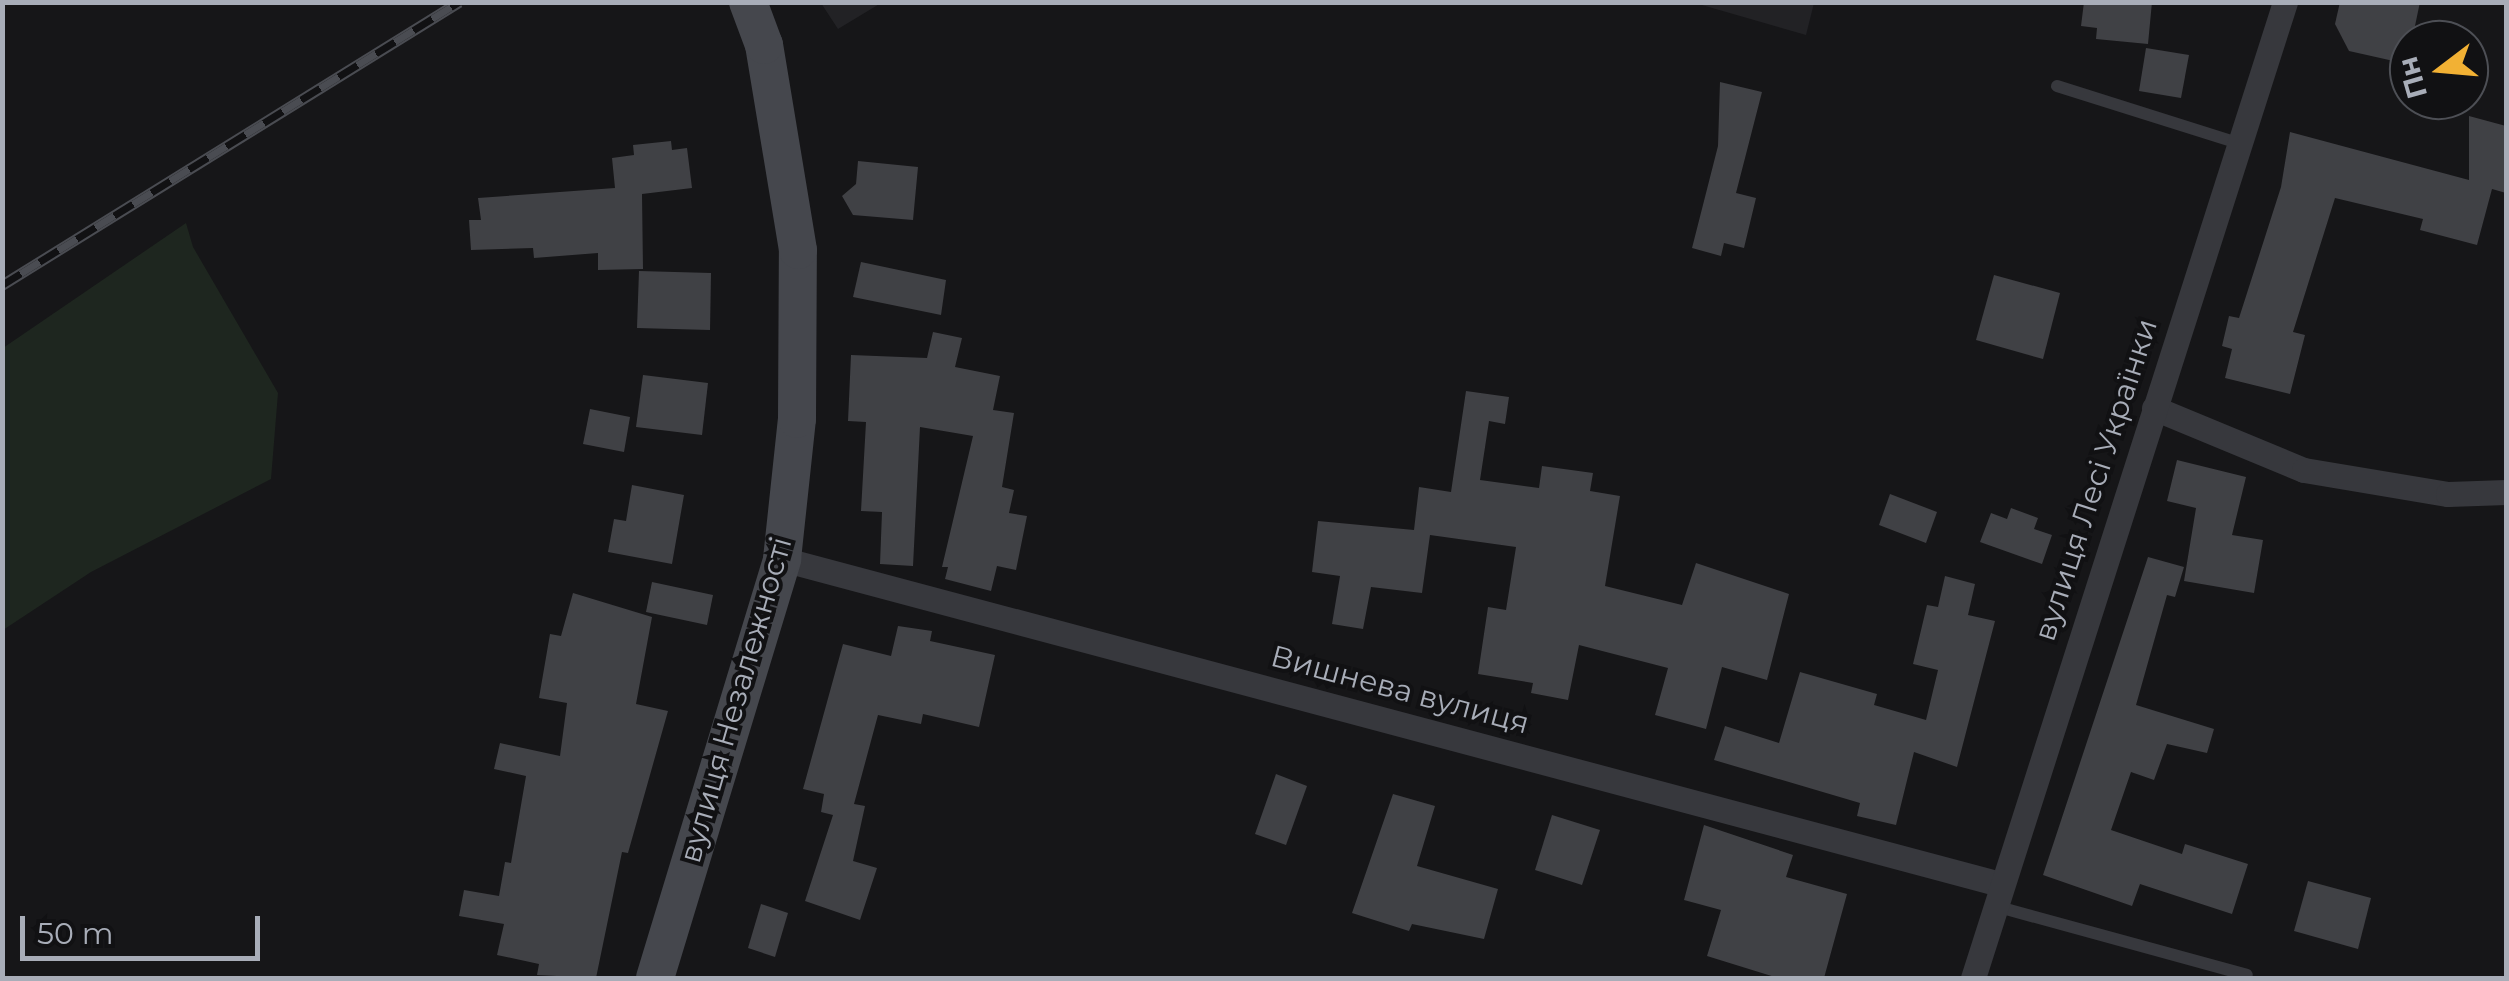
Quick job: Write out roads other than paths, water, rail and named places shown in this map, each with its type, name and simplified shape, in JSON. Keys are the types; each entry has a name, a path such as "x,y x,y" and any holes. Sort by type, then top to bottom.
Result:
{"street":[{"name":"вулиця Незалежності","path":"655,978 782,559 797,419 798,250 764,46 748,2"},
{"name":"вулиця Лесі Українки","path":"1973,978 2285,2"},
{"path":"2154,408 2304,470 2448,494 2506,492"},
{"name":"Вишнева вулиця","path":"782,559 1997,895"}],"lane":[{"path":"2058,86 2238,143"},
{"path":"1997,895 2247,975"}],"railway":[{"path":"2,285 459,2"}]}
